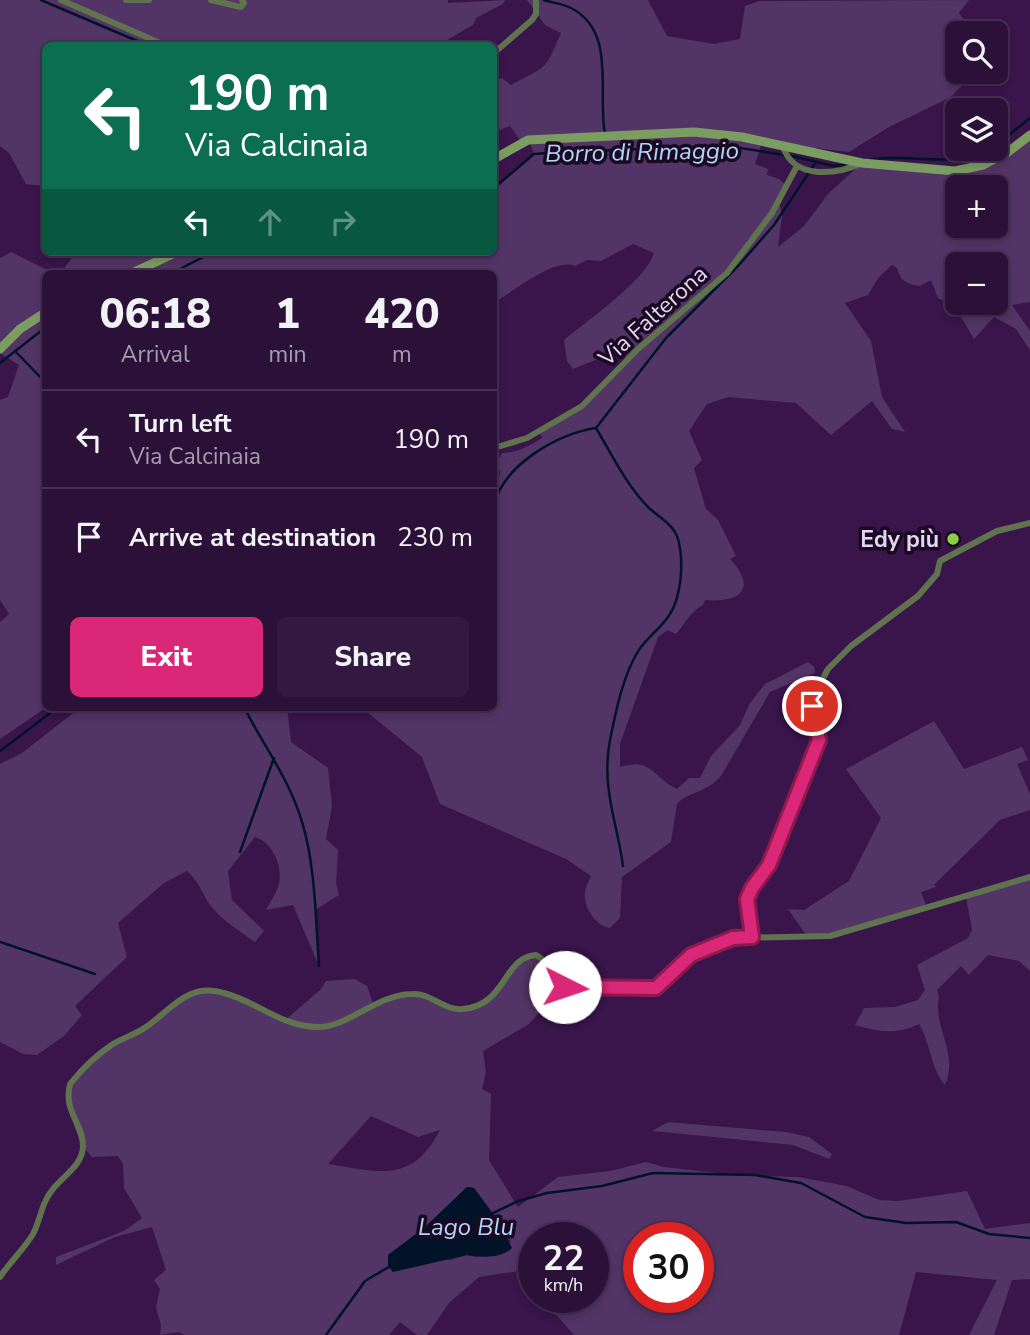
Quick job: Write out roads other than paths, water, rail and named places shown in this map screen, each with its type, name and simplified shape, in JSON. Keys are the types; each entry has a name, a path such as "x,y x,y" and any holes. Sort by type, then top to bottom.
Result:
{"main road":[{"path":"497,157 528,140 673,132 707,133 862,163 955,172 969,170 1008,152 1030,135"},
{"path":"138,270 168,256"},
{"path":"0,349 20,329 42,315"}],"street":[{"path":"61,0 158,42"},
{"path":"126,0 149,0"},
{"path":"211,0 235,8 241,7 244,2 242,0"},
{"path":"497,50 536,14 536,1"},
{"path":"783,146 789,159 797,166 829,173 848,170 862,163"},
{"name":"Via Falterona","path":"497,446 527,438 582,406 638,349 727,273 772,213 797,166"},
{"path":"752,937 747,899 769,865 819,740 812,706 815,693 828,669 851,646 918,596 933,580 940,561 997,531 1030,523"},
{"path":"0,1277 35,1231 41,1208 52,1190 80,1158 82,1138 69,1107 70,1084 95,1058 113,1044 146,1027 182,996 201,991 222,992 283,1022 318,1027 330,1025 373,1003 415,993 448,1009 477,1007 489,1001 507,974 531,955 542,958 556,980 565,987 648,990 662,984 682,962 700,950 733,938 830,936 1030,877"}],"water":[{"name":"Lago Blu","path":"467,1187 474,1188 497,1219 512,1248 497,1255 467,1255 393,1272 388,1266 388,1255 424,1228"}],"waterway":[{"path":"41,0 140,42"},
{"path":"544,0 571,8 585,18 595,32 602,65 605,134"},
{"name":"Borro di Rimaggio","path":"1008,135 1030,118"},
{"name":"Borro di Rimaggio","path":"497,185 534,154 563,152 728,146 797,157 833,166 844,165"},
{"name":"Borro di Rimaggio","path":"870,160 945,160"},
{"path":"596,428 666,338 739,265 774,225 816,162"},
{"name":"Borro di Rimaggio","path":"178,270 205,256"},
{"name":"Borro di Rimaggio","path":"0,363 42,330"},
{"path":"15,351 42,379"},
{"path":"596,428 634,490 673,530 678,539 681,558 679,590 673,609 640,648 627,673 610,740 607,774 623,866"},
{"path":"497,497 508,478 534,454 565,437 596,428"},
{"path":"0,751 53,711"},
{"path":"246,711 283,777 302,822 312,874 319,966"},
{"path":"240,852 274,758"},
{"path":"0,942 95,974"},
{"path":"491,1214 518,1201 547,1193 602,1186 653,1173 755,1175 801,1183 865,1217 906,1223 956,1222 989,1234 1030,1238"},
{"path":"326,1335 365,1281 392,1265"}],"place":[{"name":"Edy più","path":"953,539"}]}
